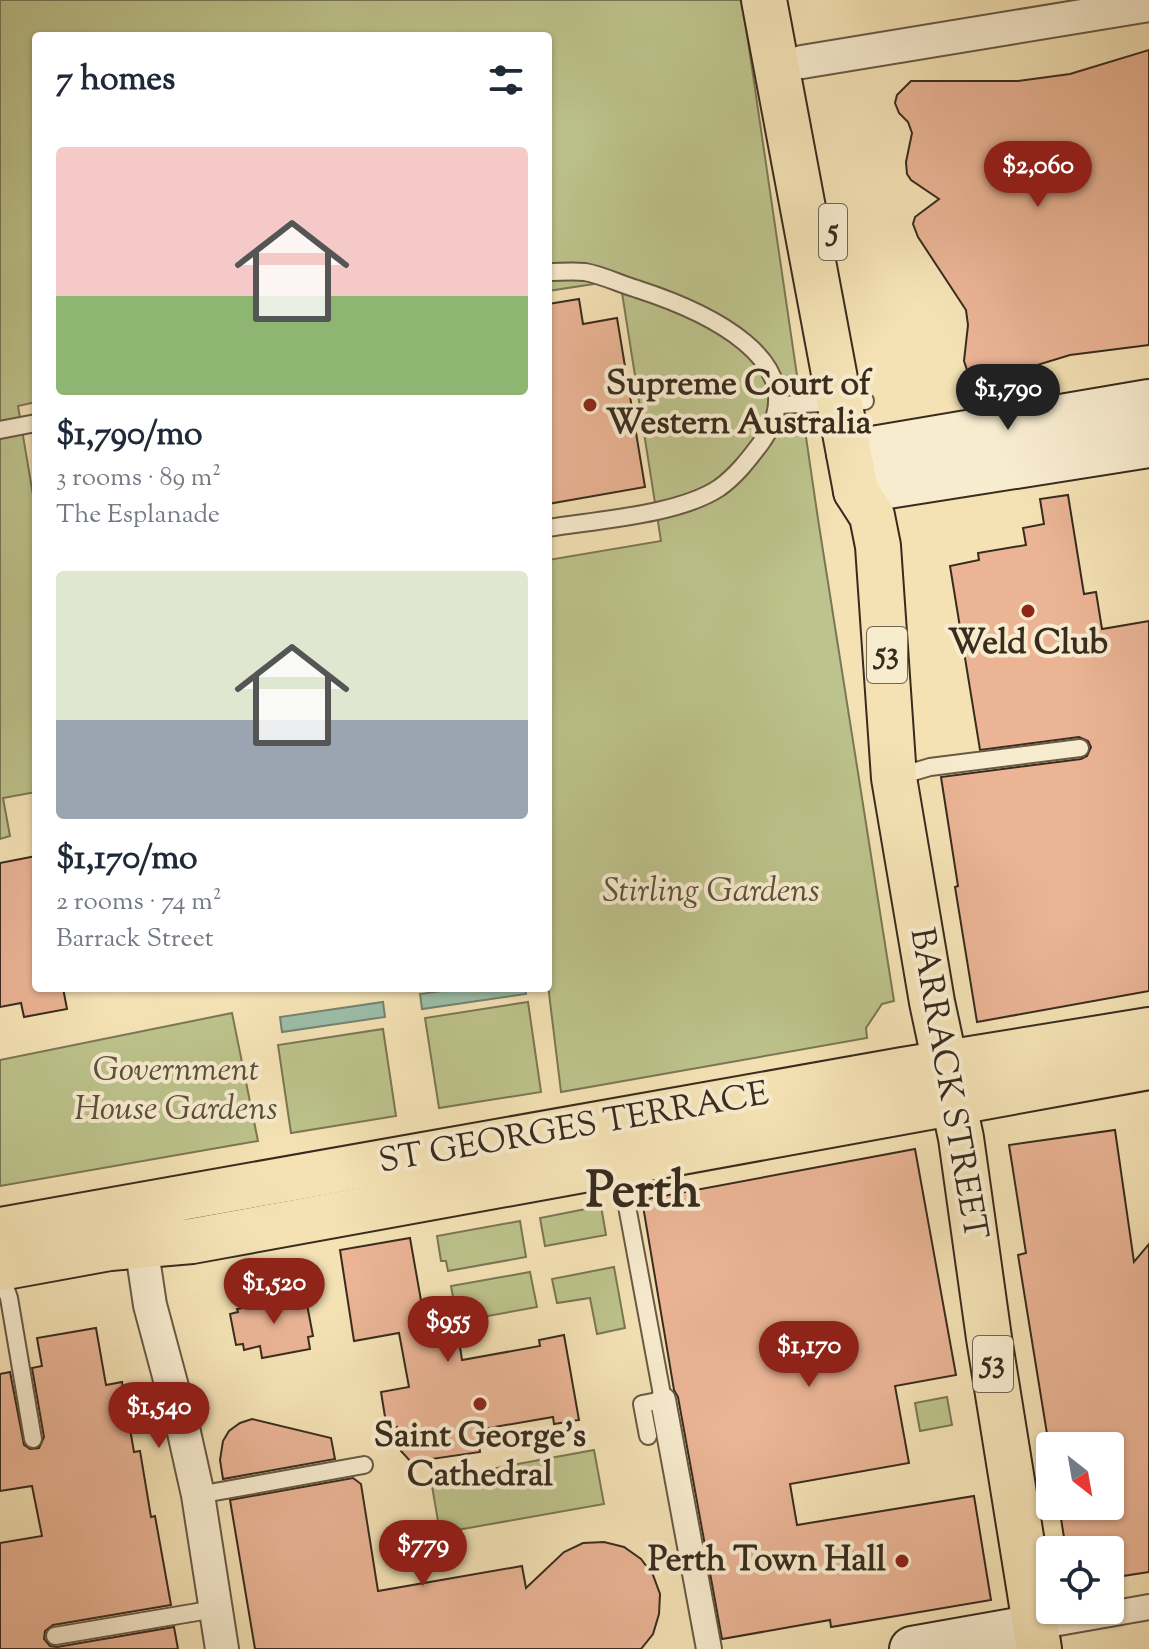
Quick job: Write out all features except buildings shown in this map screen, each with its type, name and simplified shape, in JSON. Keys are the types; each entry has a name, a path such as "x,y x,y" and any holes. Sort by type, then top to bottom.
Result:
{"main road":[{"name":"BARRACK STREET","path":"764,0 852,402"},
{"name":"BARRACK STREET","path":"791,0 852,402 880,561 894,778 948,1083 961,1138 1037,1638"},
{"path":"866,479 1149,402"},
{"path":"866,479 1149,445"},
{"name":"ST GEORGES TERRACE","path":"0,1230 138,1226 192,1241 615,1143 948,1083 1149,1030"},
{"name":"ST GEORGES TERRACE","path":"948,1083 1149,1067"},
{"name":"ST GEORGES TERRACE","path":"0,1269 138,1226"},
{"path":"912,1649 1037,1638"}],"street":[{"path":"802,62 1149,5"},
{"path":"138,1226 150,1305 198,1495 222,1649"},
{"path":"663,1400 709,1649"},
{"path":"1037,1638 1149,1607"}],"lane":[{"path":"552,272 585,272 677,302 740,337 772,372 778,405 767,435 746,463 719,488 673,507 552,527"},
{"path":"778,405 852,402"},
{"path":"0,430 32,424"},
{"path":"894,778 930,767 1080,748"},
{"path":"615,1143 663,1400 642,1404 648,1436"},
{"path":"0,1269 9,1298 33,1439"},
{"path":"198,1495 364,1465"},
{"path":"55,1636 215,1609"}],"green space":[{"name":"Stirling Gardens","path":"0,0 742,0 818,519 894,1001 882,1004 866,1028 867,1038 561,1092 549,992 552,992 552,559 661,541 620,280 552,290 552,32 32,32 32,403 18,406 32,489 32,793 3,798 10,836 0,839"},
{"path":"528,1002 541,1092 439,1108 425,1018"},
{"name":"Government House Gardens","path":"232,1013 258,1141 0,1186 0,1060"},
{"path":"383,1029 396,1116 291,1133 278,1045"},
{"path":"601,1206 606,1235 545,1246 540,1218"},
{"path":"520,1221 526,1257 448,1271 446,1261 441,1261 437,1236"},
{"path":"614,1267 625,1328 597,1334 590,1298 557,1303 552,1279"},
{"path":"530,1272 537,1307 455,1322 452,1320 448,1298 453,1297 451,1286"},
{"path":"947,1397 952,1425 920,1431 915,1403"},
{"path":"594,1450 604,1504 440,1533 431,1480"}],"shaded area":[{"path":"526,992 526,994 422,1009 420,994"},
{"path":"383,1002 385,1017 282,1032 280,1017"}],"place":[{"name":"Supreme Court of Western Australia","path":"590,405"},
{"name":"Weld Club","path":"1028,611"},
{"name":"Saint George's Cathedral","path":"480,1404"},
{"name":"Perth Town Hall","path":"902,1561"}],"district":[{"name":"Perth","path":"643,1194"}]}
